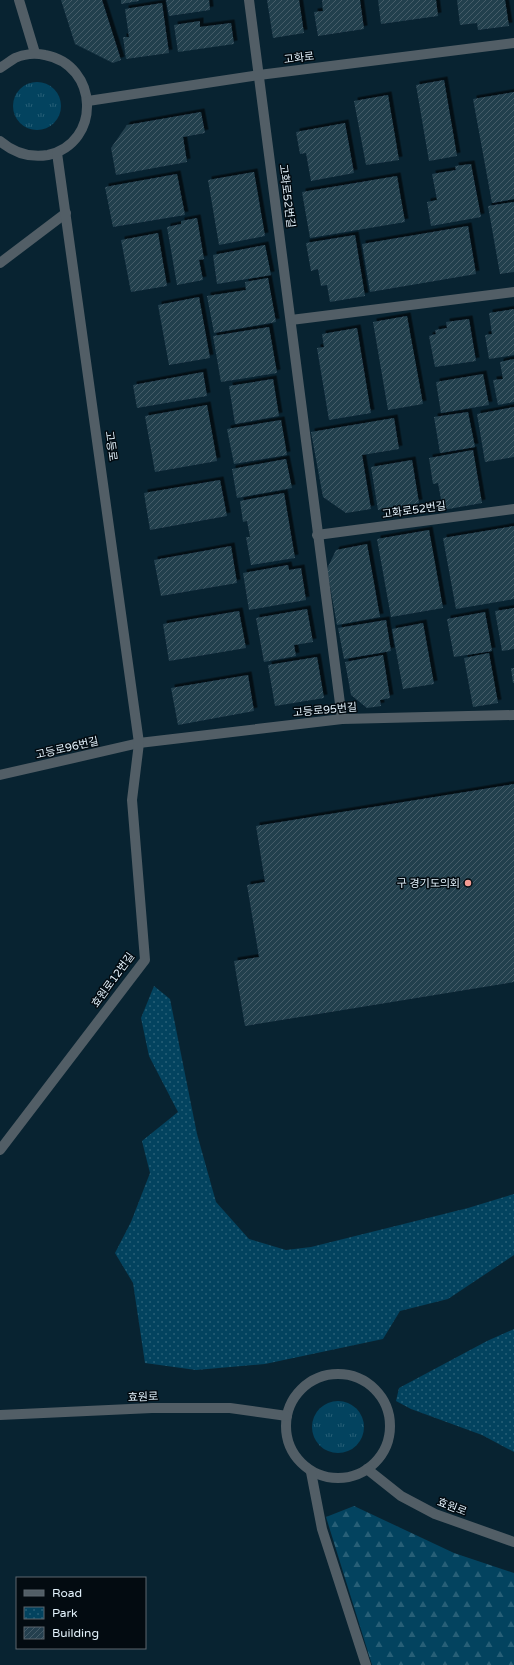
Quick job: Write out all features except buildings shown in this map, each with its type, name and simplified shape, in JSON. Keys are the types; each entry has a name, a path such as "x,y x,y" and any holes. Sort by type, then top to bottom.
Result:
{"street":[{"path":"19,0 36,53"},
{"name":"고화로52번길","path":"249,0 291,320 317,536 342,719"},
{"name":"고화로","path":"88,102 259,75 514,43"},
{"path":"0,68 16,58 36,53 55,57 72,68 84,84 88,102 84,124 74,141 57,153 37,157 18,153 0,142"},
{"name":"고등로","path":"57,153 139,744"},
{"path":"0,263 66,213"},
{"path":"291,320 514,292"},
{"name":"고화로52번길","path":"317,536 514,509"},
{"name":"고등로95번길","path":"139,744 342,719 514,715"},
{"name":"고등로96번길","path":"0,775 139,744"},
{"name":"효원로12번길","path":"0,1150 145,960 132,800 139,744"},
{"path":"340,1374 356,1377 371,1386 383,1399 389,1415 390,1432 385,1450 375,1464 367,1469 361,1474 344,1479 326,1478 310,1472 297,1460 288,1445 285,1427 287,1416 295,1395 307,1383 323,1376 340,1374"},
{"name":"효원로","path":"0,1415 152,1408 230,1408 287,1416"},
{"name":"효원로","path":"367,1469 401,1496 435,1514 514,1542"},
{"path":"310,1472 315,1504 366,1665"}],"green space":[{"path":"32,82 42,82 51,86 57,92 61,101 61,111 57,120 51,126 42,130 32,130 23,126 17,120 13,111 13,101 17,92 23,86"},
{"path":"154,986 170,999 197,1134 216,1202 249,1239 286,1250 311,1247 468,1208 514,1194 514,1255 448,1299 400,1311 383,1339 265,1364 196,1370 145,1363 133,1283 115,1253 131,1222 150,1173 142,1141 178,1112 149,1056 141,1018"},
{"path":"514,1329 514,1452 482,1435 411,1409 396,1401 399,1388 487,1341"},
{"path":"333,1401 343,1401 357,1408 364,1422 364,1432 357,1446 343,1453 333,1453 323,1449 316,1442 312,1432 312,1422 316,1412 323,1405"},
{"path":"354,1506 454,1553 514,1573 514,1665 372,1665 326,1517"}],"place":[{"name":"구 경기도의회","path":"468,883"}]}
